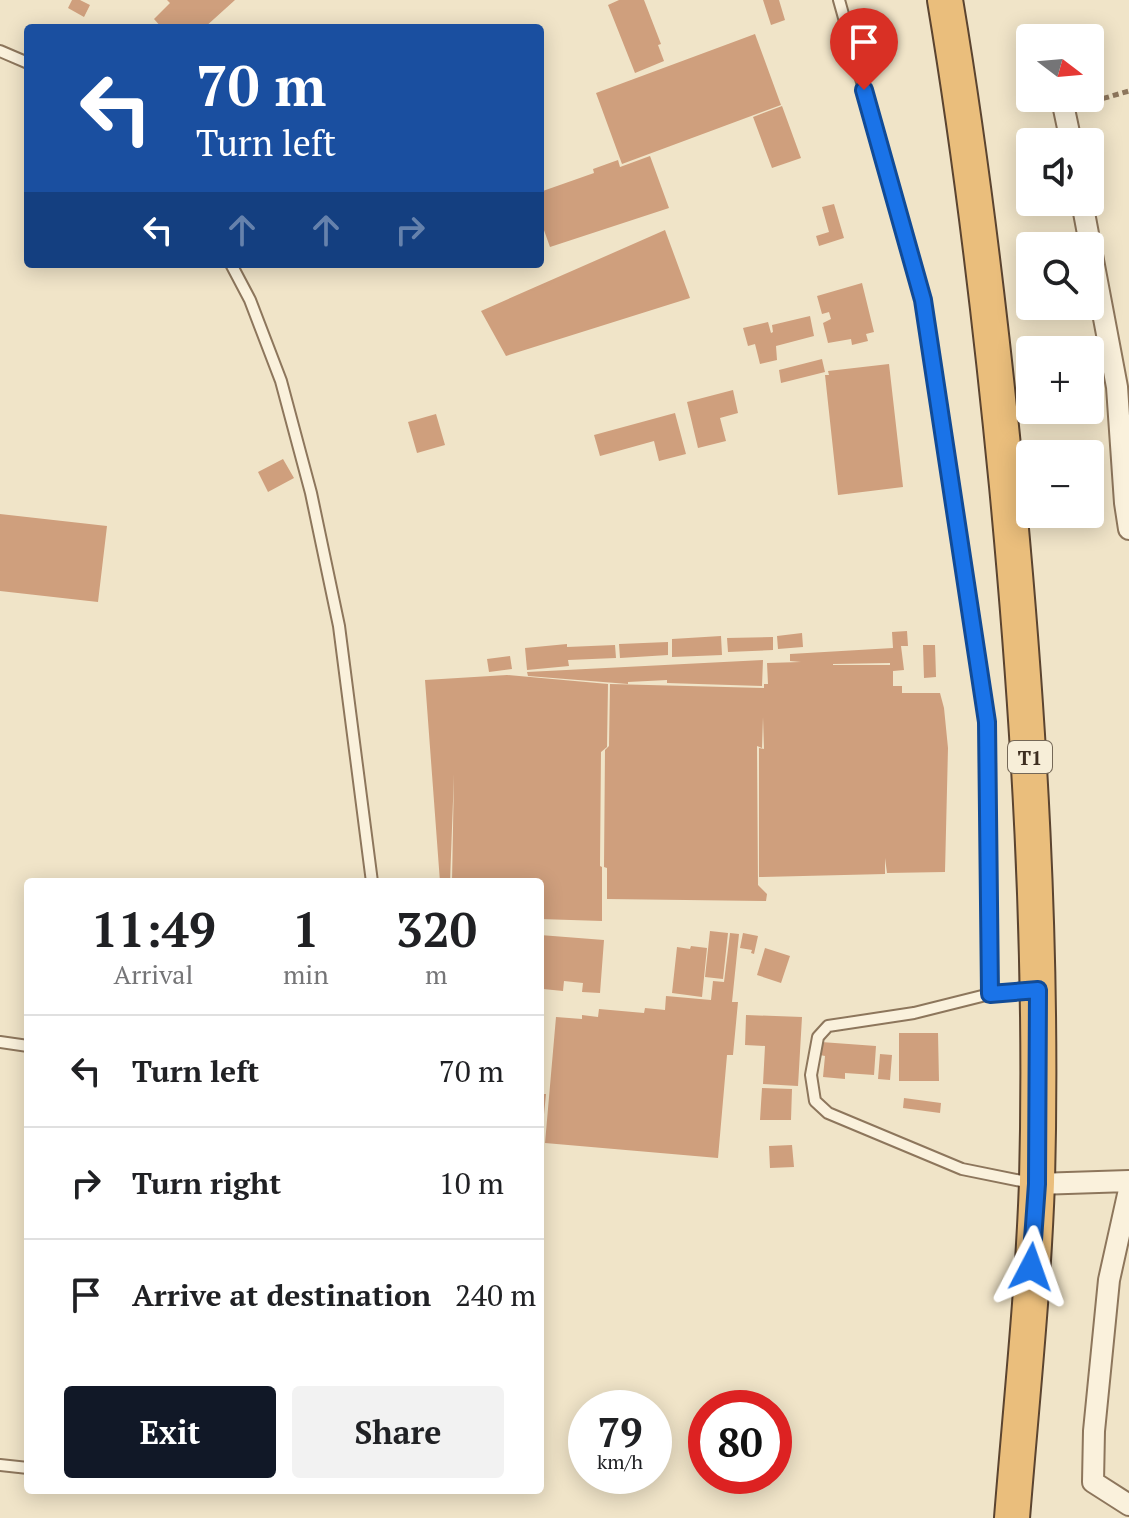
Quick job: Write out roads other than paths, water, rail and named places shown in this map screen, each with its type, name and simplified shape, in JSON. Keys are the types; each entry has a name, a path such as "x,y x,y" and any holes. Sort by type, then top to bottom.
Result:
{"highway":[{"name":"T1","path":"945,0 962,99 991,322 1030,747 1038,990 1037,1184 1012,1518"}],"street":[{"path":"1085,216 1117,387 1129,529"},
{"path":"1037,1184 1129,1181"},
{"path":"1129,1190 1109,1280 1094,1431 1093,1482 1129,1505"}],"lane":[{"path":"839,0 923,300 953,493 987,722 990,994"},
{"path":"0,51 24,61"},
{"path":"233,268 250,300 281,381 311,493 339,626 371,878"},
{"path":"1037,1184 962,1169 828,1113 815,1101 811,1075 818,1037 828,1026 914,1013 990,994 1038,990"},
{"path":"0,1042 24,1045"},
{"path":"0,1465 24,1468"}]}
